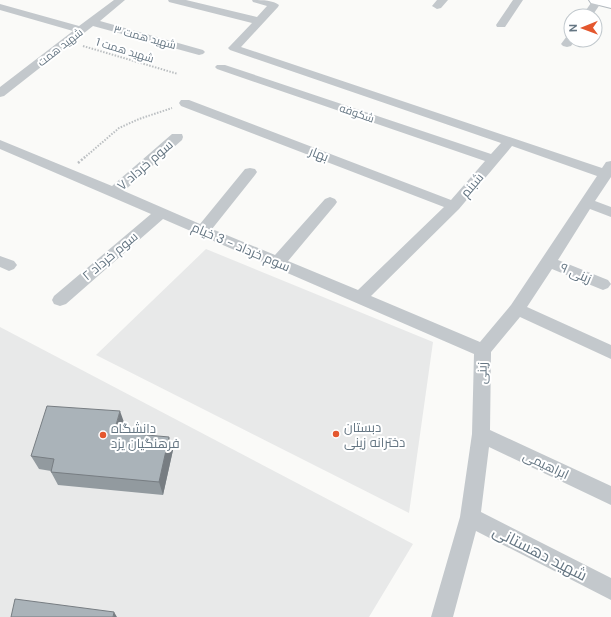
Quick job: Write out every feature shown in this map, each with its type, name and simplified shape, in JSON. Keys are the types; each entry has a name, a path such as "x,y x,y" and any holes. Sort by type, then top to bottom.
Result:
{"street":[{"name":"شهید همت","path":"0,93 120,0"},
{"path":"173,0 258,21"},
{"path":"257,0 274,6 258,21 234,48 509,141 608,170"},
{"path":"501,25 518,0"},
{"path":"597,0 611,4"},
{"path":"0,6 81,30"},
{"name":"شهید همت ۳","path":"92,22 199,52"},
{"name":"شکوفه","path":"221,67 494,159"},
{"name":"بهار","path":"185,103 454,206"},
{"name":"سوم خرداد ۷","path":"114,193 177,137"},
{"name":"شبنم","path":"359,298 454,206 509,141"},
{"name":"سوم خرداد - 3 خیام","path":"0,144 483,350"},
{"name":"زینی","path":"442,617 470,517 481,434 483,350 516,309 549,262 608,170"},
{"path":"202,231 250,172"},
{"path":"277,263 330,202"},
{"path":"588,203 611,212"},
{"name":"سوم خرداد ۲","path":"60,300 161,213"},
{"name":"زینی ۹","path":"549,262 603,284"},
{"path":"516,309 611,352"},
{"name":"ابراهیمی","path":"481,434 611,496"},
{"name":"شهید دهستانی","path":"470,517 611,589"}],"path":[{"name":"شهید همت 1","path":"68,41 178,74"},
{"path":"67,173 119,128 139,119 185,103"}],"shaded area":[{"name":"دبستان دخترانه زینی","path":"206,249 433,342 409,513 96,355"},
{"name":"دانشگاه فرهنگیان یزد","path":"0,327 413,544 369,617 0,617"}],"building":[{"path":"47,406 120,411 114,432 169,437 159,482 51,472 54,459 31,456"},
{"path":"15,599 114,612 113,617 11,617"}],"place":[{"name":"دبستان دخترانه زینی","path":"336,434"},
{"name":"دانشگاه فرهنگیان یزد","path":"103,435"}]}
